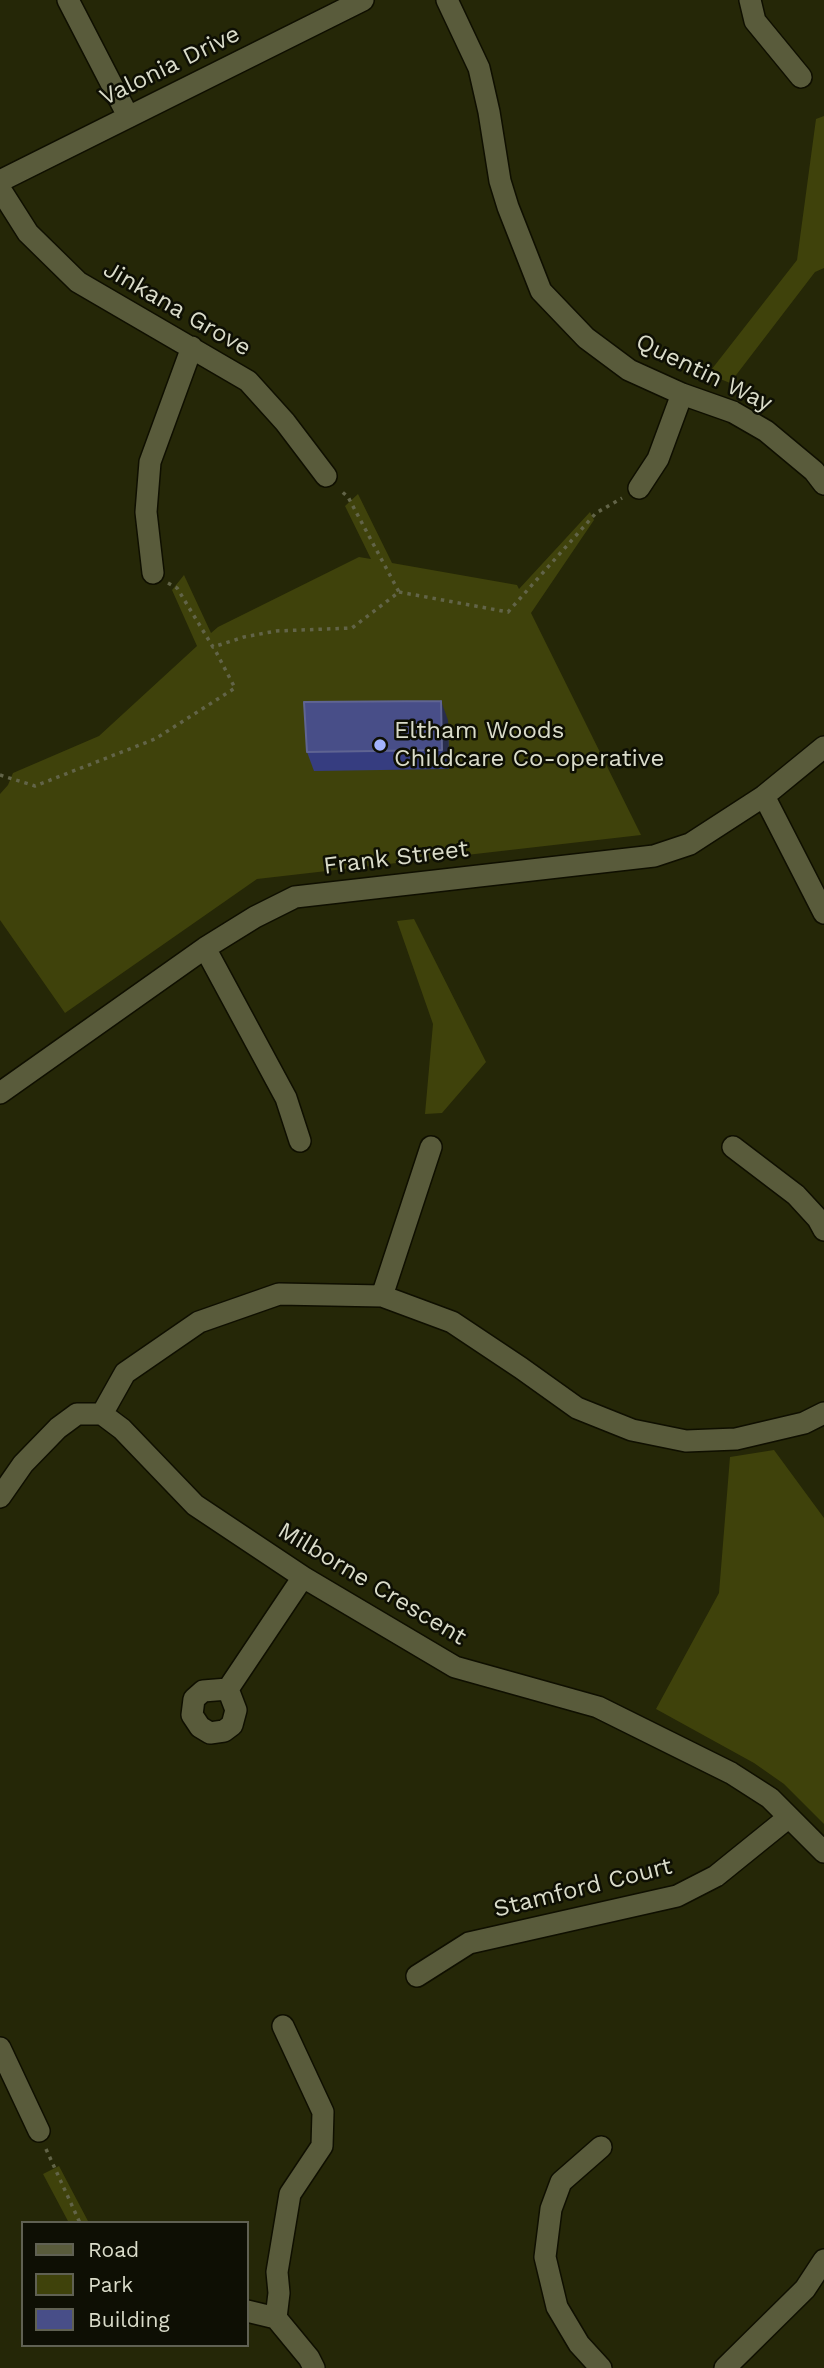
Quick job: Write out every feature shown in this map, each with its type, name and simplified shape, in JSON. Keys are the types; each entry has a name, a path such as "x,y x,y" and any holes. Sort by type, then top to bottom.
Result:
{"street":[{"path":"68,0 128,116"},
{"name":"Valonia Drive","path":"0,181 363,0"},
{"name":"Quentin Way","path":"447,0 479,68 500,181 541,291 586,338 629,370 682,394 733,412 766,431 814,471 824,484"},
{"path":"750,0 755,22 801,77"},
{"name":"Jinkana Grove","path":"0,190 28,233 78,282 248,381 285,422 326,477"},
{"path":"153,573 146,512 149,462 192,347"},
{"path":"639,488 658,459 682,394"},
{"name":"Frank Street","path":"0,1093 205,948 255,917 295,897 654,856 690,844 764,796 824,747"},
{"path":"764,796 824,913"},
{"path":"205,948 286,1098 300,1141"},
{"path":"382,1296 431,1147"},
{"path":"733,1147 796,1195 818,1219 824,1230"},
{"path":"0,1497 23,1464 58,1428 77,1414 102,1414 125,1373 199,1322 279,1294 382,1296 452,1322 577,1408 632,1430 686,1441 736,1439 804,1423 824,1413"},
{"name":"Milborne Crescent","path":"102,1414 122,1429 195,1505 303,1577 455,1667 598,1707 731,1773 770,1798 824,1852"},
{"path":"228,1689 303,1577"},
{"name":"Stamford Court","path":"417,1976 469,1942 677,1896 716,1876 789,1817"},
{"path":"276,2318 279,2293 277,2272 290,2194 322,2147 323,2112 283,2026"},
{"path":"0,2048 39,2131"},
{"path":"601,2147 561,2182 551,2209 545,2257 557,2307 579,2344 601,2368"},
{"path":"725,2368 805,2289 824,2260"},
{"path":"248,2311 276,2318 314,2368"}],"path":[{"path":"326,477 348,498 399,592"},
{"path":"214,648 244,637 276,631 352,628 399,592 508,612 596,513 639,488"},
{"path":"0,775 34,786 155,739 235,688 214,648 177,589 153,573"},
{"path":"39,2131 55,2173 79,2221"}],"green space":[{"path":"824,116 824,268 815,272 730,383 708,374 797,260 816,119"},
{"path":"358,494 392,563 517,585 519,589 590,512 594,520 531,613 641,835 257,879 65,1013 0,920 0,794 13,773 99,736 197,646 172,590 184,575 211,633 218,627 359,557 371,559 345,506"},
{"path":"414,919 486,1062 442,1113 425,1114 433,1024 397,921"},
{"path":"774,1450 824,1518 824,1824 784,1784 754,1763 656,1709 719,1593 730,1457"},
{"path":"59,2166 88,2221 68,2221 43,2174"}],"building":[{"path":"441,701 442,750 307,752 304,702"}],"place":[{"name":"Eltham Woods Childcare Co-operative","path":"380,745"}]}
